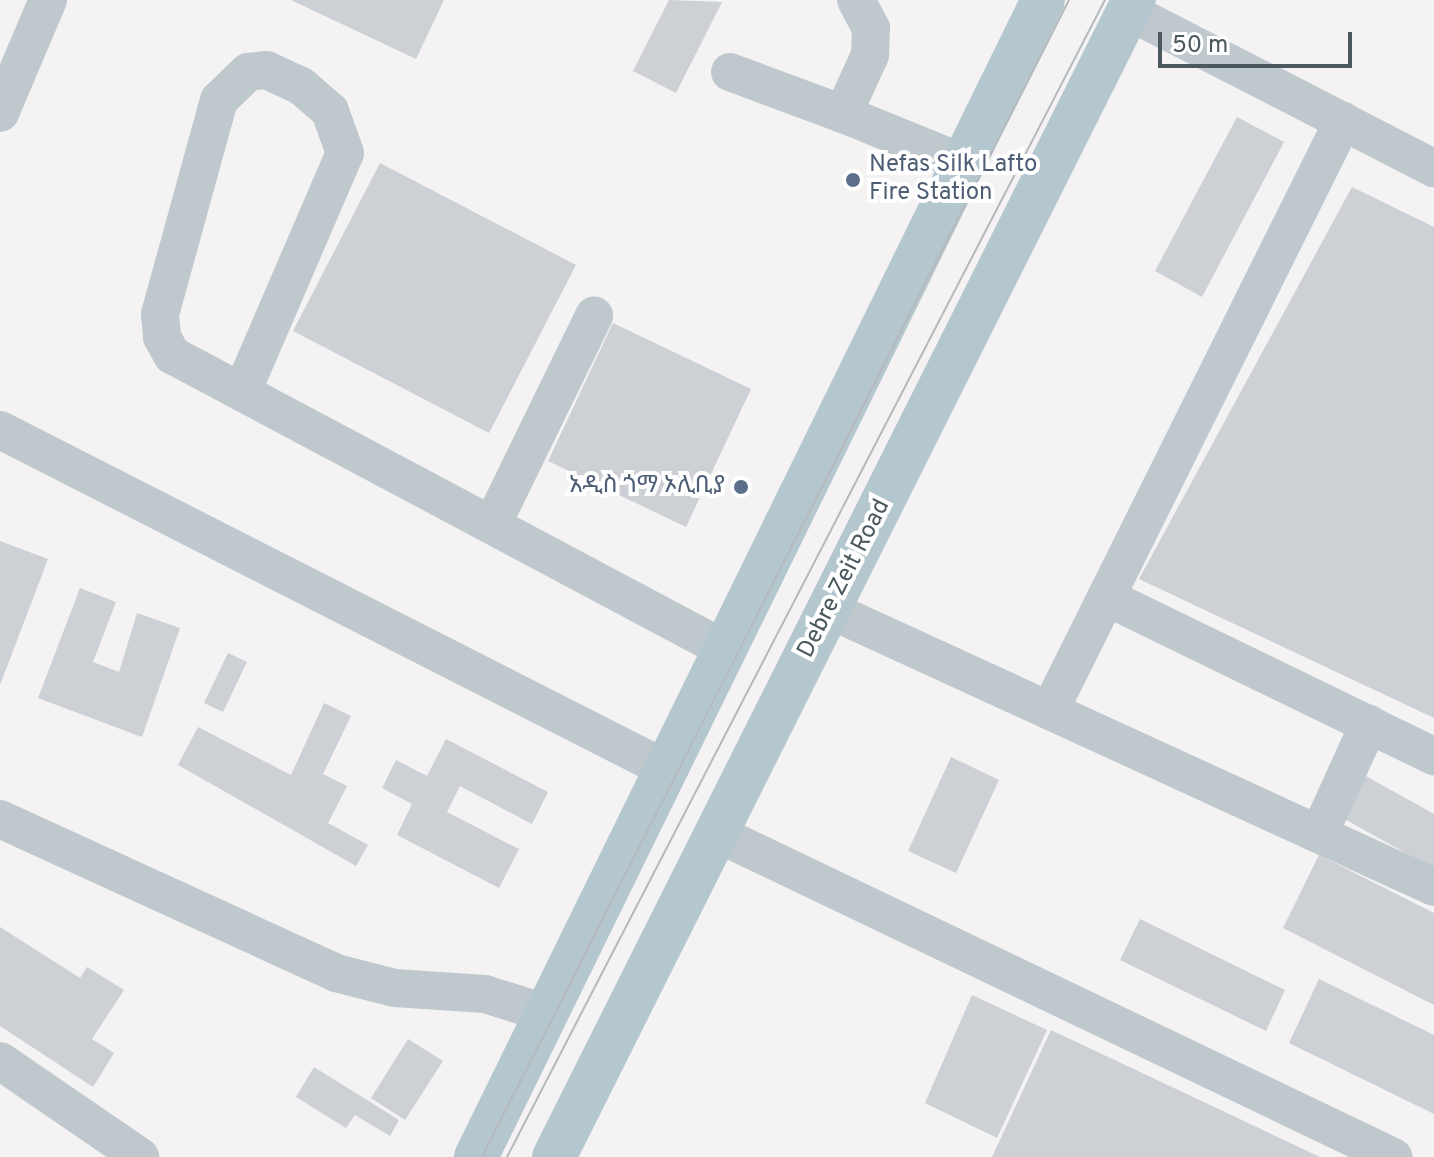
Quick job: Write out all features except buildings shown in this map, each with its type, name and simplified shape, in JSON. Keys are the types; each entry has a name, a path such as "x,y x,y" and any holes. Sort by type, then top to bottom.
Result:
{"main road":[{"path":"476,1157 966,164 1043,0"},
{"name":"Debre Zeit Road","path":"554,1157 1131,6"}],"lane":[{"path":"0,113 48,0"},
{"path":"843,114 870,55 871,28 856,0"},
{"path":"1131,6 1434,168"},
{"path":"242,392 345,153 330,111 301,86 266,70 248,72 219,100 160,314 162,337 172,355 726,650"},
{"path":"730,72 966,164"},
{"path":"1050,710 1343,121"},
{"path":"492,525 594,316"},
{"path":"0,430 668,770"},
{"path":"1106,597 1434,756"},
{"path":"830,610 1434,887"},
{"path":"1319,834 1369,724"},
{"path":"0,819 336,973 395,988 485,994 548,1014"},
{"path":"716,833 1393,1157"},
{"path":"0,1061 140,1157"}],"tram line":[{"path":"482,1157 1069,0"},
{"path":"507,1157 1105,0"}],"place":[{"name":"Nefas Silk Lafto Fire Station","path":"853,180"},
{"name":"አዲስ ጎማ ኦሊቢያ","path":"741,487"}]}
